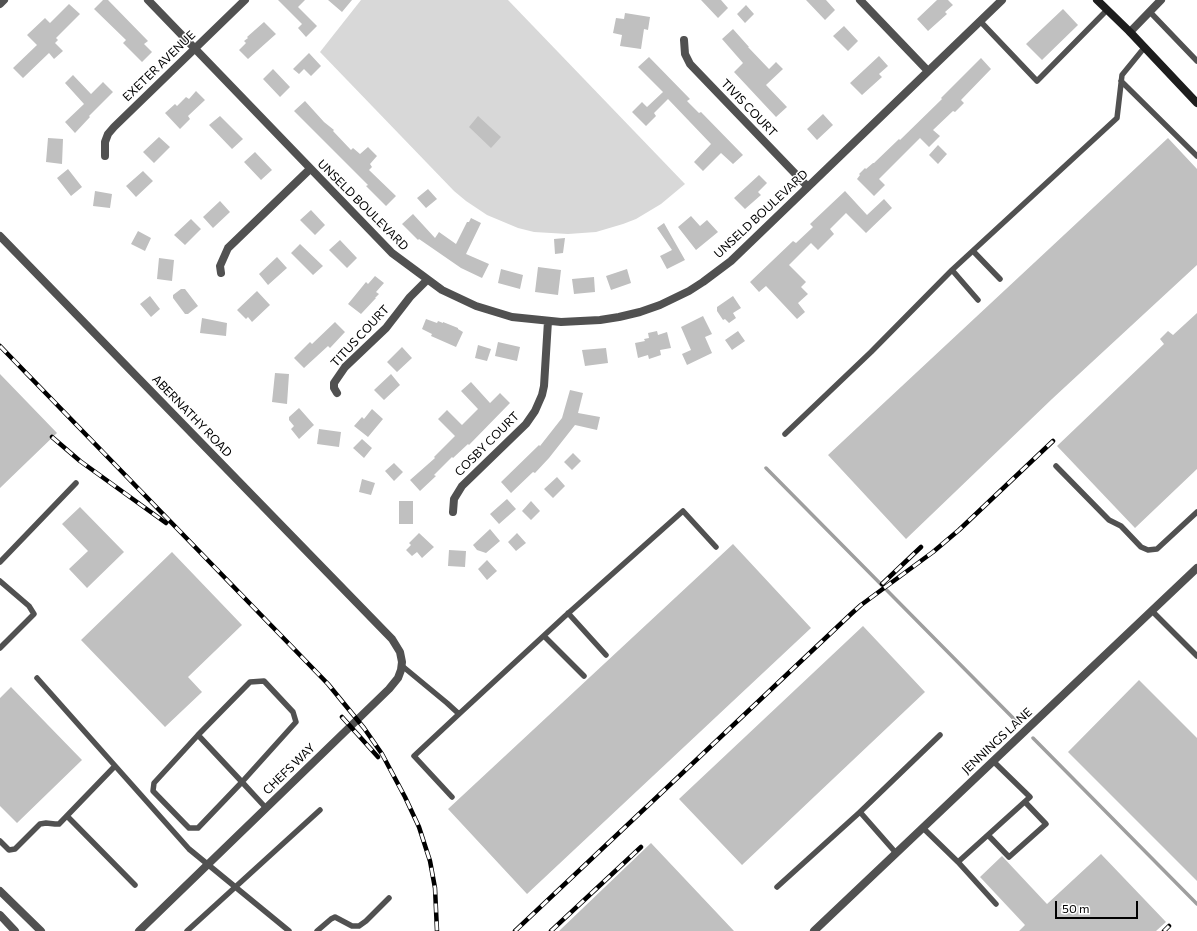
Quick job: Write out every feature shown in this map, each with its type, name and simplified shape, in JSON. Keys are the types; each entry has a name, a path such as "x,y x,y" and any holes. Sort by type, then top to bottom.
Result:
{"main road":[{"path":"1097,0 1130,32 1197,103"}],"street":[{"path":"0,4 4,0"},
{"name":"UNSELD BOULEVARD","path":"148,0 392,253 442,290 476,306 512,317 561,322 600,320 619,317 660,305 689,291 731,261 1002,0"},
{"name":"EXETER AVENUE","path":"105,156 105,142 108,134 114,126 245,0"},
{"path":"860,0 928,71"},
{"path":"1130,32 1161,0"},
{"name":"TIVIS COURT","path":"684,40 685,54 690,64 808,187"},
{"path":"221,273 220,266 228,248 310,169"},
{"name":"ABERNATHY ROAD","path":"0,236 397,645 400,652 401,665"},
{"name":"TITUS COURT","path":"336,393 334,383 345,367 386,328 410,297 427,280"},
{"name":"COSBY COURT","path":"453,512 454,499 462,486 526,424 535,411 542,396 544,386 548,321"},
{"name":"JENNINGS LANE","path":"814,931 1197,568"},
{"name":"CHEFS WAY","path":"138,931 389,689 398,678 401,665"},
{"path":"0,891 41,931"},
{"path":"0,915 15,931"}],"lane":[{"path":"980,21 1036,81 1107,10"},
{"path":"1150,12 1197,61"},
{"path":"785,434 871,352 952,270 1117,118 1122,75 1144,48"},
{"path":"1122,81 1197,156"},
{"path":"973,251 1000,279"},
{"path":"952,270 978,300"},
{"path":"1056,466 1109,520 1121,526 1141,547 1148,550 1157,548 1197,512"},
{"path":"0,562 76,483"},
{"path":"452,797 414,756 568,614 683,511 716,547"},
{"path":"0,581 29,606 34,614 0,648"},
{"path":"1152,611 1197,656"},
{"path":"568,614 606,655"},
{"path":"544,636 584,676"},
{"path":"401,665 448,703 459,714"},
{"path":"37,678 189,849 208,863 289,931"},
{"path":"264,681 293,712 296,722 198,828 189,828 153,791 154,783 198,735 250,682 264,681"},
{"path":"198,735 266,808"},
{"path":"777,887 860,812 940,735"},
{"path":"958,862 1030,797 994,761"},
{"path":"0,841 9,850 15,849 40,824 59,824 115,766"},
{"path":"988,835 1009,857 1046,824 1025,802"},
{"path":"187,931 320,810"},
{"path":"860,812 896,854"},
{"path":"67,816 135,885"},
{"path":"923,828 958,862 996,904"},
{"path":"317,931 335,917 352,926 359,926 366,922 389,898"}],"shaded area":[{"path":"361,0 508,0 685,184 661,204 636,219 596,232 568,234 534,232 518,228 487,215 454,191 320,52"}],"building":[{"path":"103,0 108,0 148,41 144,44 152,52 142,62 123,43 126,40 94,9"},
{"path":"278,0 305,0 298,7 317,26 306,37 298,28 302,24"},
{"path":"328,0 352,0 342,12"},
{"path":"701,0 721,0 728,8 718,18"},
{"path":"806,0 826,0 835,10 825,20"},
{"path":"937,0 948,0 953,5 945,12 947,14 928,31 917,19"},
{"path":"69,4 80,14 56,38 58,40 55,43 63,51 54,59 49,53 23,78 13,68 37,45 27,35 45,18 50,23"},
{"path":"746,5 754,14 745,23 737,14"},
{"path":"1063,9 1078,25 1042,60 1026,44"},
{"path":"625,13 650,17 648,30 644,29 641,49 620,46 622,35 613,33 616,18 624,19"},
{"path":"264,22 276,34 248,59 239,50 246,43 244,41 248,38 247,37"},
{"path":"844,26 858,41 848,51 833,36"},
{"path":"733,29 769,69 776,62 783,69 766,85 787,107 776,117 734,72 743,63 722,39"},
{"path":"309,53 321,66 311,76 304,69 299,74 293,69"},
{"path":"879,56 888,66 879,74 882,77 862,95 850,83"},
{"path":"649,57 690,99 687,101 699,113 701,112 743,155 733,164 721,153 703,171 694,162 711,144 668,99 654,113 656,116 646,126 632,112 642,102 647,107 663,92 638,67"},
{"path":"981,58 991,69 961,100 964,103 933,130 940,136 929,147 920,138 879,179 885,185 874,196 857,179 860,175 859,174 865,168 866,169 874,163 899,139 900,140"},
{"path":"273,69 290,87 280,97 263,79"},
{"path":"73,75 91,94 103,82 113,92 89,116 90,117 75,133 65,122 84,104 65,83"},
{"path":"196,91 205,100 188,116 190,119 180,129 165,113 175,104 177,106 186,97 189,99"},
{"path":"305,101 324,122 334,130 333,131 351,150 353,148 360,154 368,147 377,156 370,164 372,167 369,170 396,196 386,206 366,186 368,185 294,111"},
{"path":"823,114 833,125 817,140 807,129"},
{"path":"220,116 243,139 232,149 209,125"},
{"path":"478,116 501,137 491,148 469,127"},
{"path":"159,137 170,147 154,163 143,152"},
{"path":"48,138 63,139 62,164 46,162"},
{"path":"1168,138 1197,169 1197,265 1052,399 906,539 828,455"},
{"path":"938,145 947,154 938,164 929,155"},
{"path":"255,152 272,170 261,180 244,162"},
{"path":"68,169 82,187 71,196 57,178"},
{"path":"143,171 153,181 136,197 126,186"},
{"path":"759,175 767,183 758,192 761,195 745,209 734,198"},
{"path":"428,189 437,199 426,208 417,198"},
{"path":"95,191 112,194 110,208 93,206"},
{"path":"845,191 867,215 884,199 892,208 866,233 846,213 830,229 834,234 818,250 811,243 789,265 806,282 801,287 808,294 798,303 805,312 797,319 766,286 759,292 750,282 793,241 796,243 813,227 810,224"},
{"path":"220,201 230,212 213,228 203,217"},
{"path":"311,210 325,225 315,235 300,220"},
{"path":"413,214 435,238 439,232 456,244 467,222 469,222 471,218 481,223 466,254 489,264 482,278 461,268 419,239 418,240 402,224"},
{"path":"691,216 700,226 707,220 718,232 696,250 678,227"},
{"path":"191,219 201,229 185,245 174,235"},
{"path":"664,223 685,260 667,269 660,256 672,250 657,228"},
{"path":"138,231 151,238 145,251 131,244"},
{"path":"565,238 563,253 555,254 554,239"},
{"path":"340,240 357,258 347,268 329,250"},
{"path":"300,244 323,266 313,275 291,253"},
{"path":"277,257 287,268 268,285 259,274"},
{"path":"159,258 174,260 172,281 157,279"},
{"path":"538,267 561,270 558,295 535,292"},
{"path":"501,269 523,275 520,289 498,283"},
{"path":"627,269 631,283 611,290 606,276"},
{"path":"375,276 384,283 376,292 379,294 361,314 348,304 366,282 368,284"},
{"path":"594,277 595,292 574,294 572,279"},
{"path":"181,289 185,289 198,306 188,314 185,314 173,298 173,295"},
{"path":"257,291 270,305 252,322 248,317 246,319 237,310"},
{"path":"150,296 160,309 151,317 140,304"},
{"path":"733,296 741,308 733,313 736,318 729,323 725,319 723,320 717,311 717,307"},
{"path":"1197,313 1197,469 1135,528 1057,446 1164,344 1160,339 1168,331 1173,335"},
{"path":"703,316 712,334 705,337 712,353 687,365 682,354 691,350 681,327"},
{"path":"202,318 227,323 226,336 200,333"},
{"path":"426,319 437,323 438,321 443,322 458,328 463,332 456,347 431,336 432,334 422,329"},
{"path":"335,322 345,332 330,348 328,346 304,368 294,358 310,342 312,344"},
{"path":"657,331 658,335 667,332 671,348 660,350 661,355 649,359 648,355 638,358 635,343 645,341 644,339 649,338 648,333"},
{"path":"738,331 745,341 732,350 725,340"},
{"path":"498,342 520,347 517,361 495,356"},
{"path":"478,345 491,349 487,361 475,358"},
{"path":"402,347 412,358 397,372 387,362"},
{"path":"606,348 608,363 585,366 582,350"},
{"path":"275,373 289,374 287,404 272,402"},
{"path":"0,374 57,433 0,488"},
{"path":"391,374 400,385 384,400 374,390"},
{"path":"471,382 490,403 500,393 510,403 469,445 468,444 453,458 452,457 434,475 436,476 420,491 410,480 435,458 434,457 455,436 438,419 447,410 462,425 478,409 461,391"},
{"path":"570,390 583,393 578,413 600,417 597,430 575,425 535,473 533,472 511,493 501,482 539,445 540,446 562,418"},
{"path":"299,408 314,425 299,439 291,429 294,426 289,420 289,417"},
{"path":"372,409 383,419 368,437 354,426 362,417 364,419"},
{"path":"319,429 341,432 339,447 317,444"},
{"path":"362,439 372,448 364,458 353,448"},
{"path":"573,453 581,461 572,470 564,462"},
{"path":"394,463 403,472 394,481 385,471"},
{"path":"557,477 565,486 553,498 544,489"},
{"path":"362,479 375,483 371,495 359,492"},
{"path":"507,499 516,509 499,524 490,514"},
{"path":"399,501 413,501 413,524 399,524"},
{"path":"531,501 540,511 531,520 522,511"},
{"path":"80,507 124,552 87,588 69,569 88,551 62,524"},
{"path":"490,529 500,541 486,553 477,550 473,545"},
{"path":"419,533 434,547 422,558 417,552 412,556 406,550 411,545 409,543"},
{"path":"517,533 526,543 516,551 508,542"},
{"path":"733,544 811,628 527,894 448,809"},
{"path":"449,550 466,551 465,567 448,566"},
{"path":"172,552 242,625 188,677 202,692 165,727 81,640"},
{"path":"487,560 497,571 487,580 478,569"},
{"path":"863,626 925,692 742,865 679,799"},
{"path":"1139,680 1197,738 1197,881 1068,752"},
{"path":"11,687 82,760 17,823 0,806 0,698"},
{"path":"651,843 734,931 559,931"},
{"path":"1101,854 1166,922 1156,931 1019,931 1025,925 980,877 1002,856 1047,904"}],"waterway":[{"path":"766,468 1019,724"},
{"path":"1033,738 1197,904"}],"railway":[{"path":"0,346 328,684 364,728 382,754 419,827 430,861 435,888 437,931"},
{"path":"52,437 80,461 166,523"},
{"path":"515,931 851,614 933,552 959,530 1053,441"},
{"path":"882,584 921,547"},
{"path":"342,717 378,757"},
{"path":"551,931 641,847"},
{"path":"1164,931 1169,926"}]}
